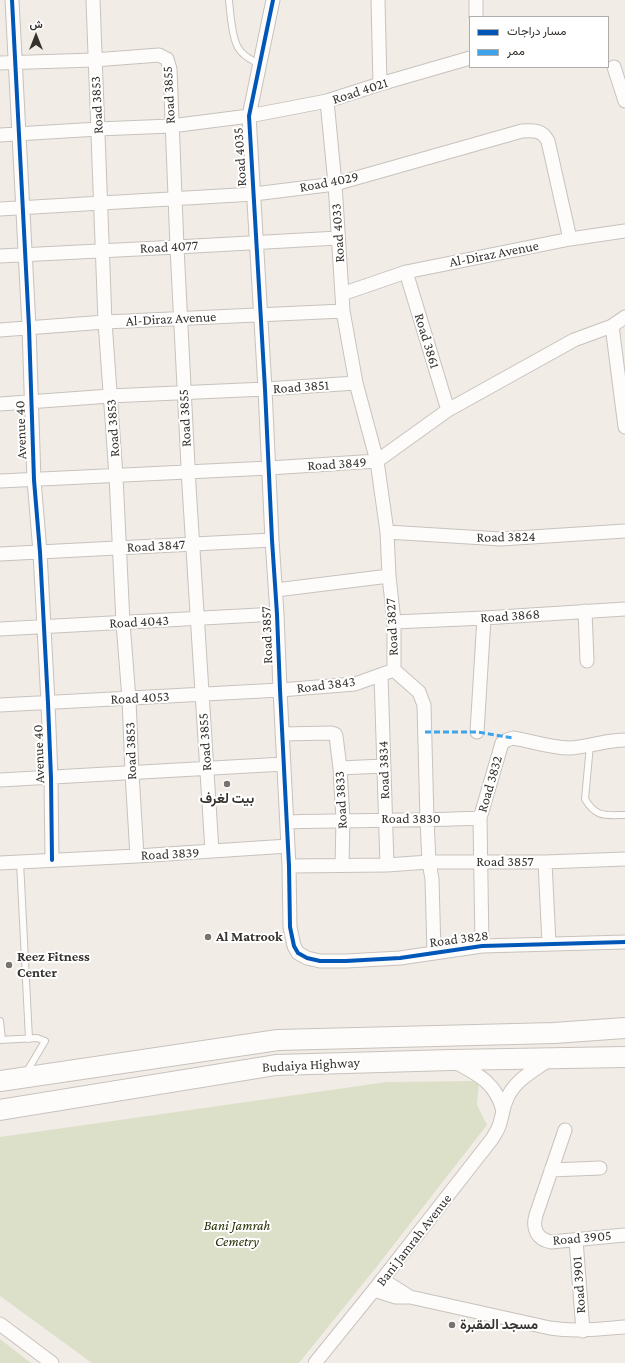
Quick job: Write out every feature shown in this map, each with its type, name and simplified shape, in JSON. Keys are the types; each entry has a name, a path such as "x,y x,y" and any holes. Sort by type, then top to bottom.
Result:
{"main road":[{"name":"Budaiya Highway","path":"0,1081 278,1040 554,1033 625,1028"},
{"name":"Budaiya Highway","path":"0,1110 276,1065 625,1057"}],"street":[{"name":"Avenue 40","path":"12,0 29,327 34,480 40,552 48,703 52,860"},
{"name":"Road 3853","path":"93,0 94,60 105,322 116,476 137,856"},
{"name":"Road 4035","path":"261,315 248,116 273,0"},
{"path":"378,0 380,84"},
{"path":"476,0 476,16"},
{"name":"Road 3855","path":"94,60 159,55 167,59 170,69 171,126 188,472 212,851"},
{"name":"Road 4021","path":"0,135 171,126 248,116 327,101 469,58"},
{"path":"0,63 94,60"},
{"path":"616,67 625,101"},
{"name":"Road 4033","path":"327,101 335,184 342,294"},
{"name":"Road 4029","path":"0,209 254,194 335,184 530,130 544,135 548,141 570,239"},
{"name":"Al-Diraz Avenue","path":"342,294 406,272 570,239 625,231"},
{"name":"Road 4077","path":"0,256 338,238"},
{"name":"Road 3861","path":"406,272 448,410"},
{"name":"Road 3827","path":"342,294 343,311 356,383 377,461 387,532 389,576 394,622 394,670 419,692 424,705 427,820 429,862 432,880 434,953"},
{"name":"Al-Diraz Avenue","path":"0,330 105,322 343,311"},
{"name":"Road 3857","path":"261,315 272,540 278,614 291,936 298,953"},
{"name":"Road 3849","path":"0,481 269,468 377,461 448,410 574,340 612,326 625,317"},
{"path":"612,326 625,427"},
{"name":"Road 3851","path":"0,404 110,396 356,383"},
{"name":"Road 3824","path":"387,532 501,539 625,531"},
{"name":"Road 3847","path":"0,554 272,540"},
{"name":"Road 3857","path":"276,590 389,576"},
{"name":"Road 3868","path":"394,622 625,609"},
{"path":"585,611 587,661"},
{"name":"Road 4043","path":"0,629 278,614"},
{"path":"478,732 484,618"},
{"name":"Road 3843","path":"280,690 355,684 394,670"},
{"name":"Road 3834","path":"380,674 387,865"},
{"name":"Road 4053","path":"0,705 280,690"},
{"name":"Road 3833","path":"282,734 335,734 337,739 340,768 343,820 342,865"},
{"name":"Road 3832","path":"482,946 480,818 502,743 513,738 557,747 571,748 590,745"},
{"path":"590,745 612,740 625,740"},
{"path":"0,780 284,764"},
{"path":"340,768 384,766"},
{"name":"Road 3830","path":"287,822 480,818"},
{"name":"Road 3839","path":"0,863 288,846"},
{"name":"Road 3857","path":"289,866 387,865 429,862 546,862 625,859"},
{"path":"546,862 549,944"},
{"name":"Road 3828","path":"298,953 307,958 346,961 400,958 482,946 625,942"},
{"name":"Bani Jamrah Avenue","path":"315,1363 383,1280 492,1139 499,1126 506,1101 511,1091 526,1076 552,1058"},
{"path":"451,1060 476,1074 491,1086 497,1094 503,1111"},
{"name":"Road 3905","path":"565,1130 534,1221 536,1233 540,1238 551,1242 625,1234"},
{"path":"551,1170 600,1168"},
{"name":"Road 3901","path":"576,1240 582,1331"},
{"path":"383,1280 410,1297"},
{"path":"374,1290 396,1297 410,1297 550,1328 582,1331 625,1327"},
{"path":"0,1324 52,1363"}],"lane":[{"path":"229,0 233,32 238,49 247,58 259,64"},
{"path":"590,745 586,799 589,807 595,812 604,815 625,815"},
{"path":"20,862 29,1038"},
{"path":"0,1021 1,1040 41,1038 45,1041 24,1078"}],"green space":[{"name":"Bani Jamrah Cemetry","path":"479,1081 477,1105 487,1125 374,1270 299,1363 92,1363 0,1296 0,1137 387,1082"},
{"path":"0,1339 31,1363 0,1363"}],"marked path":[{"path":"425,732 477,732 513,738"}],"cycle path":[{"path":"12,0 29,327 34,480 40,552 48,703 52,860"},
{"path":"273,0 249,116 277,614 289,866 290,927 294,946 298,953 307,958 320,961 346,961 400,958 482,946 625,942"}],"place":[{"name":"بيت لغرف","path":"227,784"},
{"name":"Al Matrook","path":"208,937"},
{"name":"Reez Fitness Center","path":"9,965"},
{"name":"مسجد المقبرة","path":"452,1325"}]}
